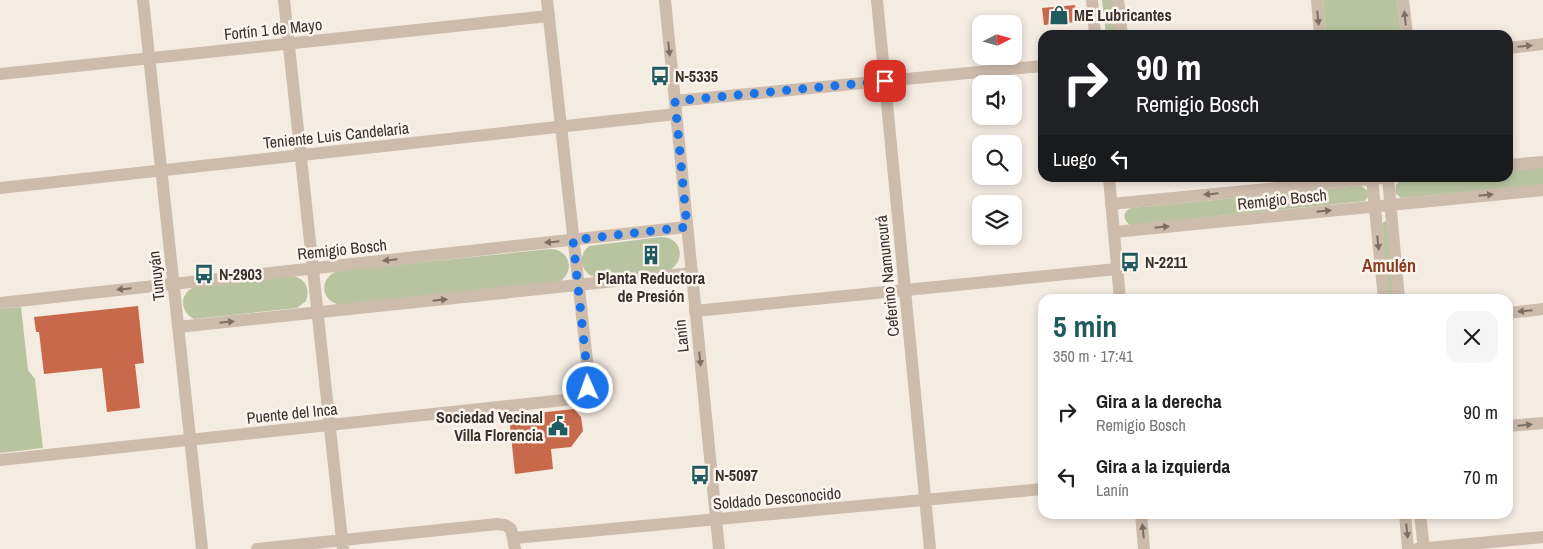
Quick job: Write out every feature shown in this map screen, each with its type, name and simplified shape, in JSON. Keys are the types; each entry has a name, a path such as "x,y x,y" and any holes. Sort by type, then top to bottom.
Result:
{"street":[{"name":"Tunuyán","path":"143,0 202,549"},
{"path":"284,0 342,545"},
{"path":"547,0 578,285"},
{"name":"Lanín","path":"665,0 718,549"},
{"name":"Ceferino Namuncurá","path":"877,0 930,549"},
{"path":"1092,0 1095,30"},
{"path":"1118,0 1121,30"},
{"path":"1317,0 1320,30"},
{"path":"1403,0 1406,30"},
{"name":"Fortín 1 de Mayo","path":"0,74 549,16"},
{"path":"1513,47 1543,44"},
{"path":"675,101 1038,66"},
{"name":"Teniente Luis Candelaria","path":"0,188 676,114"},
{"path":"1513,165 1543,162"},
{"path":"1108,182 1120,294"},
{"name":"Remigio Bosch","path":"1111,204 1334,182"},
{"path":"1375,182 1375,206 1384,294"},
{"path":"1388,182 1399,294"},
{"name":"Remigio Bosch","path":"1114,232 1543,190"},
{"name":"Remigio Bosch","path":"0,303 687,227"},
{"path":"695,311 1117,269"},
{"path":"178,327 692,273"},
{"name":"Puente del Inca","path":"0,460 574,399 582,396 588,388 578,285"},
{"path":"1513,312 1543,309"},
{"path":"1513,426 1543,423"},
{"name":"Soldado Desconocido","path":"257,549 342,545 497,524 512,538 1038,489"},
{"path":"1141,519 1144,549"},
{"path":"1405,519 1408,549"},
{"path":"1421,519 1424,549"},
{"path":"1417,549 1543,537"}],"green space":[{"path":"1102,0 1113,0 1116,30 1105,30"},
{"path":"1323,0 1397,0 1400,30 1326,30"},
{"path":"1543,167 1543,185 1401,198 1395,193 1396,184 1399,182 1513,182 1513,170"},
{"path":"1361,186 1368,191 1368,197 1365,201 1130,225 1124,216 1126,211 1131,208"},
{"path":"1385,221 1387,222 1394,294 1389,294 1382,224"},
{"path":"660,237 673,240 679,249 679,260 670,270 598,278 588,273 582,265 583,255 589,246"},
{"path":"550,249 562,253 568,262 568,273 559,282 341,305 329,300 324,290 327,279 337,271"},
{"path":"293,276 301,279 307,289 306,301 297,308 194,319 189,316 184,307 183,302 186,293 196,286"},
{"path":"21,307 28,370 35,379 43,448 0,453 0,309"}],"building":[{"name":"ME Lubricantes","path":"1075,5 1077,22 1044,25 1042,8"},
{"name":"Planta Reductora de Presión","path":"655,247 657,263 647,264 646,248"},
{"path":"138,306 144,363 135,364 140,408 107,412 102,368 44,374 39,332 36,332 34,317"},
{"path":"574,409 581,417 583,431 571,447 551,449 553,469 515,474 509,416"}],"place":[{"name":"ME Lubricantes","path":"1059,15"},
{"name":"N-5335","path":"660,76"},
{"name":"Planta Reductora de Presión","path":"651,255"},
{"name":"N-2211","path":"1130,262"},
{"name":"N-2903","path":"204,274"},
{"name":"Sociedad Vecinal Villa Florencia","path":"558,426"},
{"name":"N-5097","path":"700,475"}],"district":[{"name":"Amulén","path":"1389,266"}],"route":[{"path":"588,388 573,240 687,227 675,101 885,81"}]}
